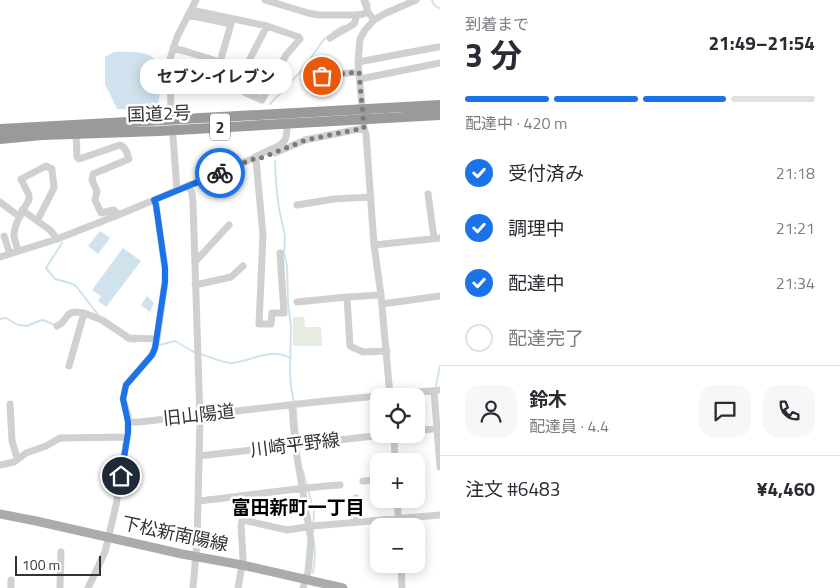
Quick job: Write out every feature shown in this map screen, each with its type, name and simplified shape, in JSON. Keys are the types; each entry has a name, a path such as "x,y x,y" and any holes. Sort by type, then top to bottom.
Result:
{"highway":[{"name":"国道2号","path":"363,119 440,106"},
{"name":"国道2号","path":"0,129 286,118 363,119 440,115"},
{"name":"国道2号","path":"0,139 42,135 159,131 286,118"}],"main road":[{"name":"下松新南陽線","path":"0,514 242,565 304,584 343,588"}],"street":[{"path":"171,113 170,59 177,37 196,0"},
{"path":"265,0 319,15 357,15 368,12"},
{"path":"364,0 368,12 374,20"},
{"path":"389,388 382,304 374,245 366,134 358,62 360,39 374,20 416,0"},
{"path":"190,12 267,26 300,37 286,55 262,100 244,92 241,76 267,26"},
{"path":"173,48 220,62 231,24 190,12"},
{"path":"330,38 354,24 357,15"},
{"path":"358,62 438,47"},
{"path":"306,77 360,76 440,62"},
{"path":"254,160 260,154 285,142 288,132 286,118"},
{"path":"0,257 57,239 188,185 363,119"},
{"path":"76,134 77,157 79,159 120,145 126,150 129,159 93,174 92,180 97,191 95,200 101,213 114,210 118,215"},
{"path":"173,137 177,190"},
{"path":"254,160 263,235 259,324 271,324 272,313 284,312 280,254"},
{"path":"18,251 14,231 21,214 30,200 21,179 46,166 52,170 54,188 37,221"},
{"path":"188,185 192,193 193,203 199,415 199,501 193,588"},
{"path":"374,245 437,238 428,194"},
{"path":"297,205 334,199 370,197"},
{"path":"88,588 104,552 116,505 127,436 128,422 123,399 126,385 152,355 157,339 165,282 165,268 154,200"},
{"path":"0,202 37,221 50,230 57,239"},
{"path":"194,262 230,225"},
{"path":"4,236 10,254"},
{"path":"195,285 231,277 244,266"},
{"path":"296,302 381,295"},
{"path":"382,304 440,296"},
{"path":"347,297 350,346 363,352 387,351"},
{"path":"56,326 62,323 68,315 75,312 102,320 129,338 157,339"},
{"path":"70,366 84,314"},
{"path":"437,390 440,467"},
{"name":"旧山陽道","path":"128,422 370,398"},
{"path":"10,404 12,441 17,458"},
{"path":"292,405 295,445 306,487 311,526 308,572 304,584"},
{"path":"425,430 439,428"},
{"path":"0,465 14,462 26,453 46,446 60,438 127,436"},
{"name":"川崎平野線","path":"199,456 370,436"},
{"path":"363,481 370,481"},
{"path":"199,501 243,497 306,487 340,485"},
{"path":"238,588 243,559 241,525 243,520 243,497"},
{"path":"356,498 356,522"},
{"path":"397,508 398,518 440,515"},
{"path":"243,520 287,530 370,521"},
{"path":"60,588 61,552"},
{"path":"401,573 402,588"}],"shaded area":[{"path":"293,317 304,317 305,327 321,327 322,346 293,345"}],"water":[{"path":"114,52 134,52 153,57 160,70 161,78 158,110 117,109 105,84 105,57"},
{"path":"100,231 110,238 98,254 88,246"},
{"path":"123,248 141,261 106,307 98,301 101,296 92,290"},
{"path":"147,296 154,303 150,312 141,305"}],"waterway":[{"path":"368,0 370,6"},
{"path":"432,0 435,6 440,8"},
{"path":"333,32 344,26"},
{"path":"270,104 304,68 324,39 328,37"},
{"path":"275,161 279,209 285,236 284,253 287,266 288,304 291,326 290,371 294,402"},
{"path":"62,243 46,268 55,279 76,286 99,316"},
{"path":"0,319 6,318 18,325 27,326 43,320 55,325"},
{"path":"125,339 131,342 137,341"},
{"path":"158,344 175,341 196,353"},
{"path":"201,354 232,363 268,354 283,355 290,358"},
{"path":"436,386 440,366"},
{"path":"296,409 298,437"},
{"path":"303,471 307,486"},
{"path":"308,490 314,511 313,532"},
{"path":"313,573 314,542"}],"way so far":[{"path":"220,173 252,159 256,160 306,140 364,128 359,72 322,76"}],"place":[{"name":"セブン-イレブン","path":"322,76"}],"district":[{"name":"富田新町一丁目","path":"298,507"}],"route":[{"path":"121,476 128,433 128,416 123,399 126,385 145,364 155,348 165,282 165,268 154,200 220,173"}]}
